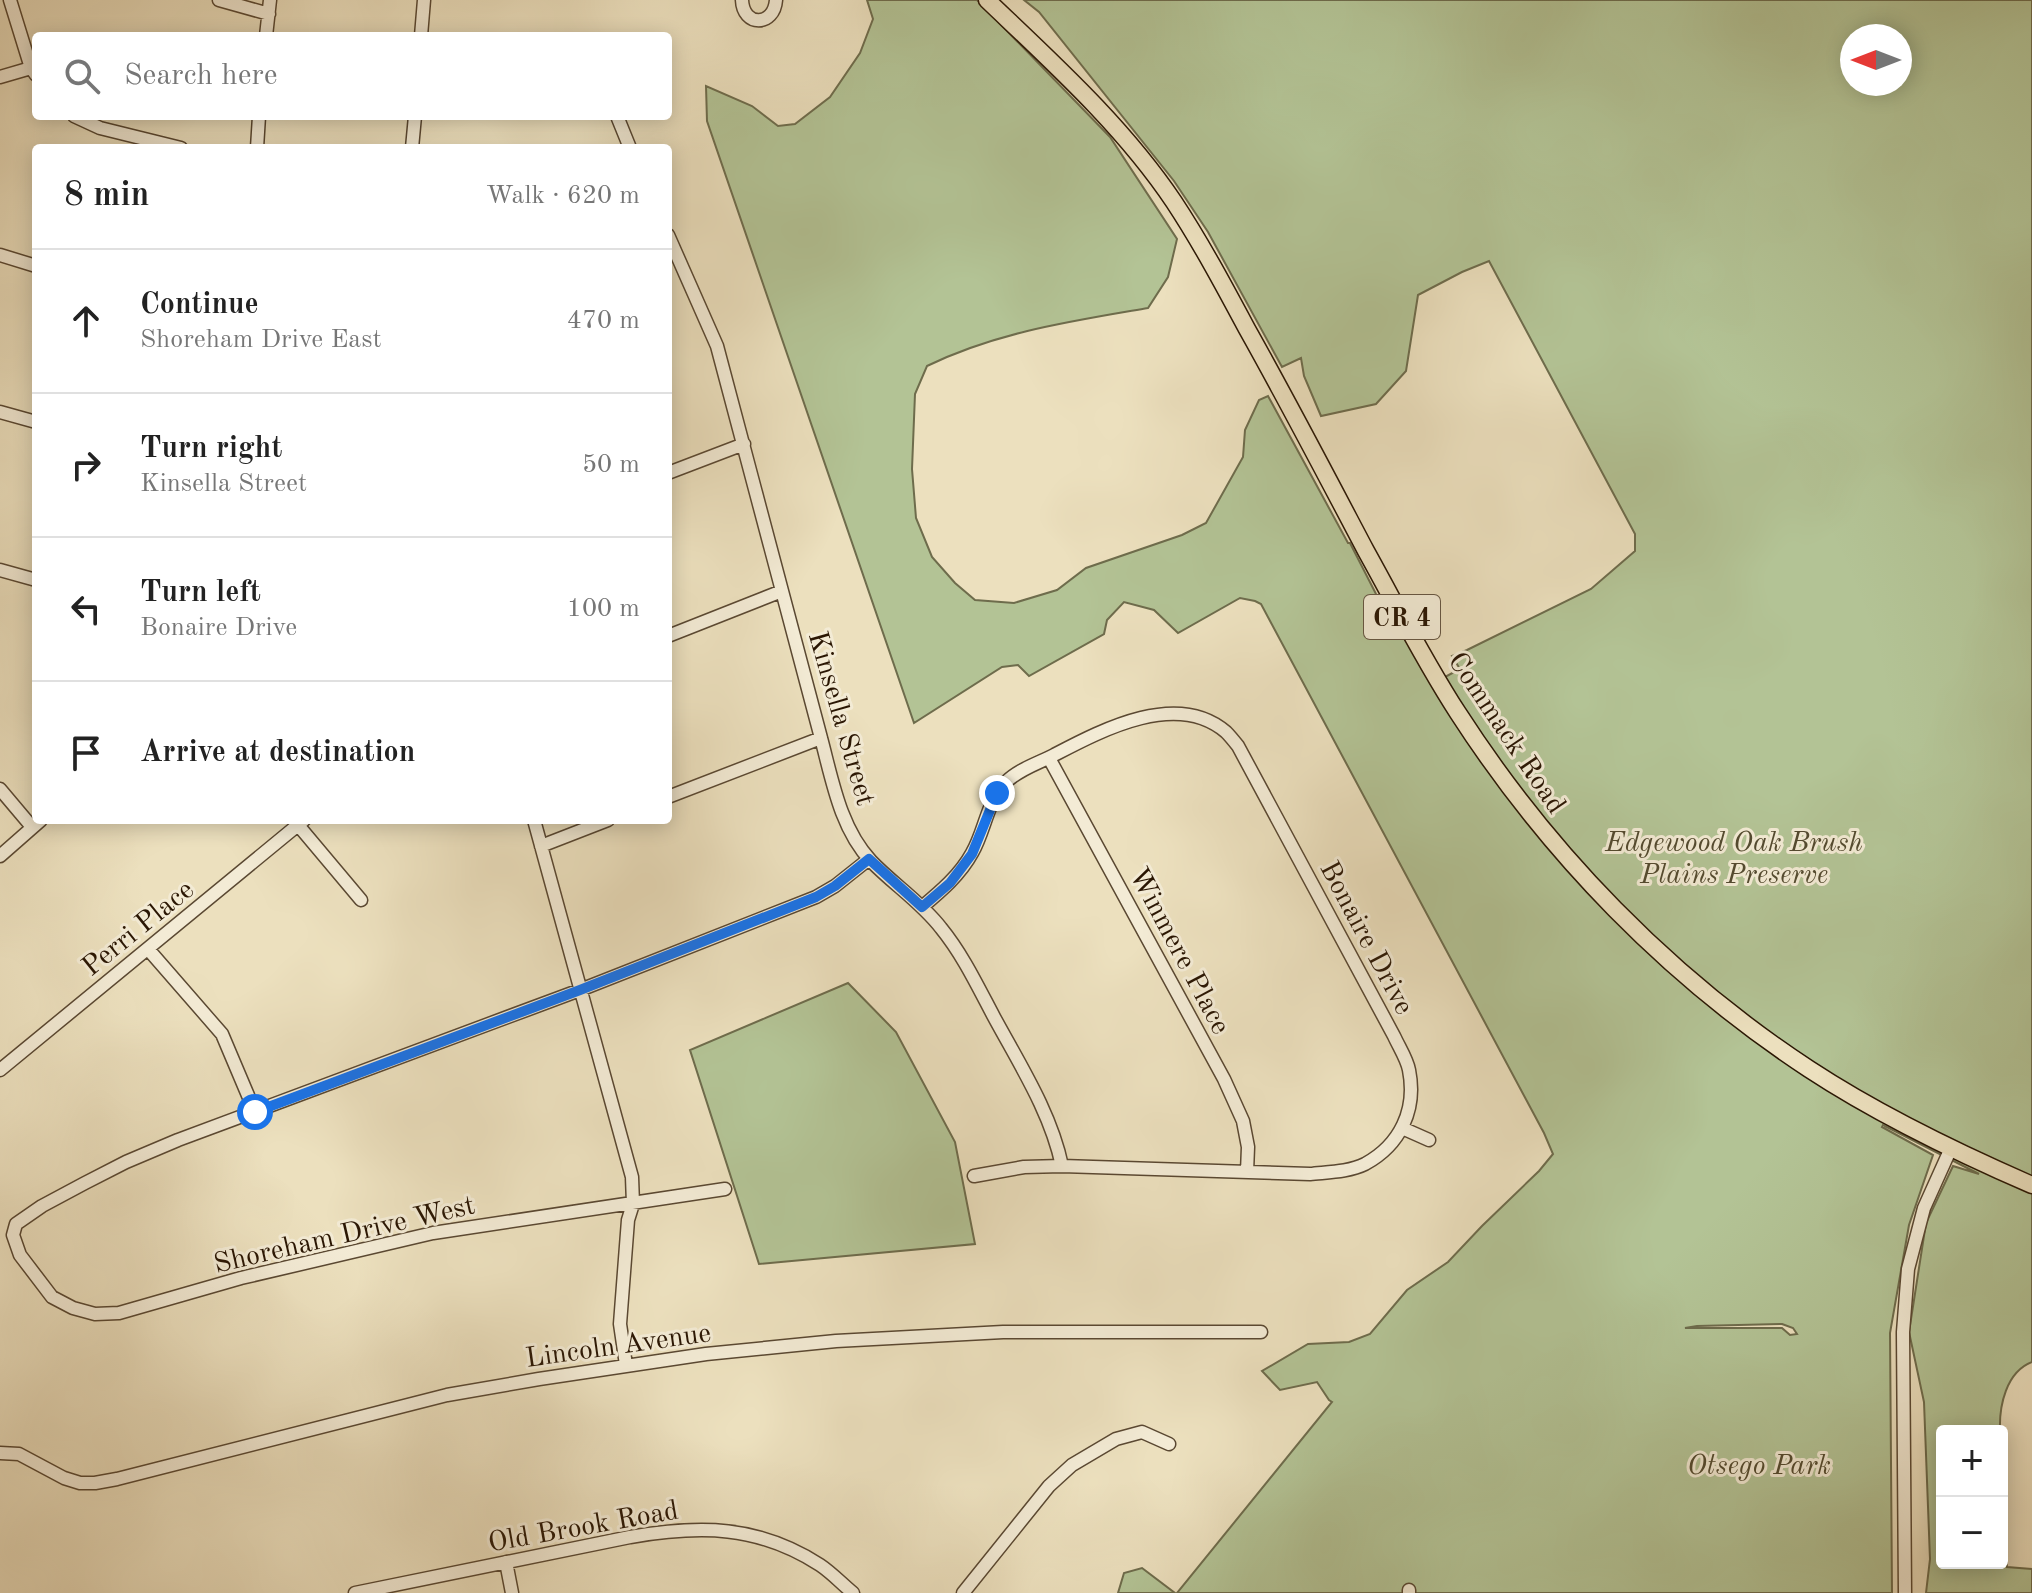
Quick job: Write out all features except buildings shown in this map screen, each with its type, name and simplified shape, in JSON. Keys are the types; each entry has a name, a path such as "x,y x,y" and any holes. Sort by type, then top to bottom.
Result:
{"main road":[{"name":"Commack Road","path":"987,0 1063,72 1126,140 1172,200 1212,263 1416,643 1456,710 1535,821 1590,884 1656,949 1733,1014 1810,1070 1896,1120 2032,1185"}],"street":[{"path":"10,0 32,69"},
{"path":"219,0 269,7 266,32"},
{"path":"421,32 424,0"},
{"path":"739,1 746,14 761,20 771,15 776,0"},
{"path":"0,77 32,72"},
{"path":"83,120 100,128 165,144"},
{"path":"257,144 259,120"},
{"path":"412,144 415,120"},
{"path":"619,120 628,144"},
{"name":"Kinsella Street","path":"672,244 717,346 821,738 848,827 869,859 922,907 959,953 1036,1094 1057,1142 1062,1166"},
{"path":"0,255 32,265"},
{"path":"0,412 32,421"},
{"path":"672,471 744,444"},
{"path":"0,570 32,579"},
{"path":"672,634 782,591"},
{"name":"Bonaire Drive","path":"922,907 950,883 972,854 997,793 1007,780 1022,770 1084,739 1143,717 1165,713 1208,721 1225,731 1238,746 1394,1036 1409,1068 1409,1113 1402,1128"},
{"path":"672,795 821,738"},
{"name":"Winmere Place","path":"1049,758 1224,1079 1243,1121 1248,1147 1247,1172"},
{"path":"0,789 32,819"},
{"path":"0,856 37,824"},
{"name":"Perri Place","path":"0,1070 299,824"},
{"path":"303,824 361,900"},
{"path":"535,824 632,1177 633,1204 628,1220 620,1324 626,1365"},
{"path":"541,846 598,824"},
{"path":"148,949 222,1034 255,1112 816,897 869,859"},
{"name":"Shoreham Drive West","path":"255,1112 152,1151 26,1216 16,1224 13,1235 20,1255 40,1284 52,1297 73,1308 95,1314 119,1313 241,1278 433,1233 725,1189"},
{"path":"974,1176 1024,1167 1062,1166 1310,1174 1363,1165 1382,1151 1402,1128 1429,1140"},
{"path":"1905,1593 1903,1332 1908,1269 1924,1208 1951,1148"},
{"name":"Lincoln Avenue","path":"0,1453 19,1454 64,1478 95,1483 435,1398 706,1354 836,1341 1003,1332 1261,1332"},
{"path":"963,1593 1049,1486 1072,1465 1116,1439 1142,1432 1169,1444"},
{"name":"Old Brook Road","path":"355,1593 667,1531 699,1529 747,1534 775,1542 823,1567 853,1593"},
{"path":"506,1562 512,1593"}],"green space":[{"name":"Edgewood Oak Brush Plains Preserve","path":"867,0 977,0 1110,137 1177,239 1168,277 1148,308 1008,336 927,366 915,394 912,469 916,518 932,557 955,583 975,600 1014,603 1057,590 1086,568 1182,535 1206,523 1243,457 1245,430 1259,400 1268,396 1376,594 1433,677 1445,677 1460,669 1452,656 1591,589 1635,551 1635,534 1489,261 1418,295 1406,371 1376,404 1321,416 1304,376 1301,358 1282,367 1208,232 1174,181 1039,12 1024,0 2032,0 2032,1362 2016,1373 2010,1382 2000,1425 1936,1425 1936,1569 2032,1569 2032,1593 1926,1593 1930,1559 1924,1402 1909,1332 1926,1223 1953,1166 1979,1174 1883,1125 1933,1155 1909,1225 1890,1333 1892,1593 1177,1593 1332,1402 1317,1382 1280,1390 1262,1371 1308,1344 1349,1342 1370,1334 1407,1290 1448,1262 1553,1154 1261,604 1240,598 1178,633 1154,610 1124,602 1107,620 1104,634 1029,676 1018,665 1002,667 914,723 707,121 706,86 752,106 778,126 795,124 830,97 860,53 873,19","holes":["1782,1324 1793,1328 1797,1334 1790,1335 1782,1328 1685,1328"]},
{"path":"848,983 896,1032 955,1142 975,1244 759,1264 690,1050"},
{"path":"1142,1568 1175,1593 1118,1593 1124,1573"}],"route":[{"path":"255,1112 816,897 869,859 922,907 950,883 972,854 997,793"}],"park label":[{"name":"Otsego Park","path":"1759,1464"}]}
